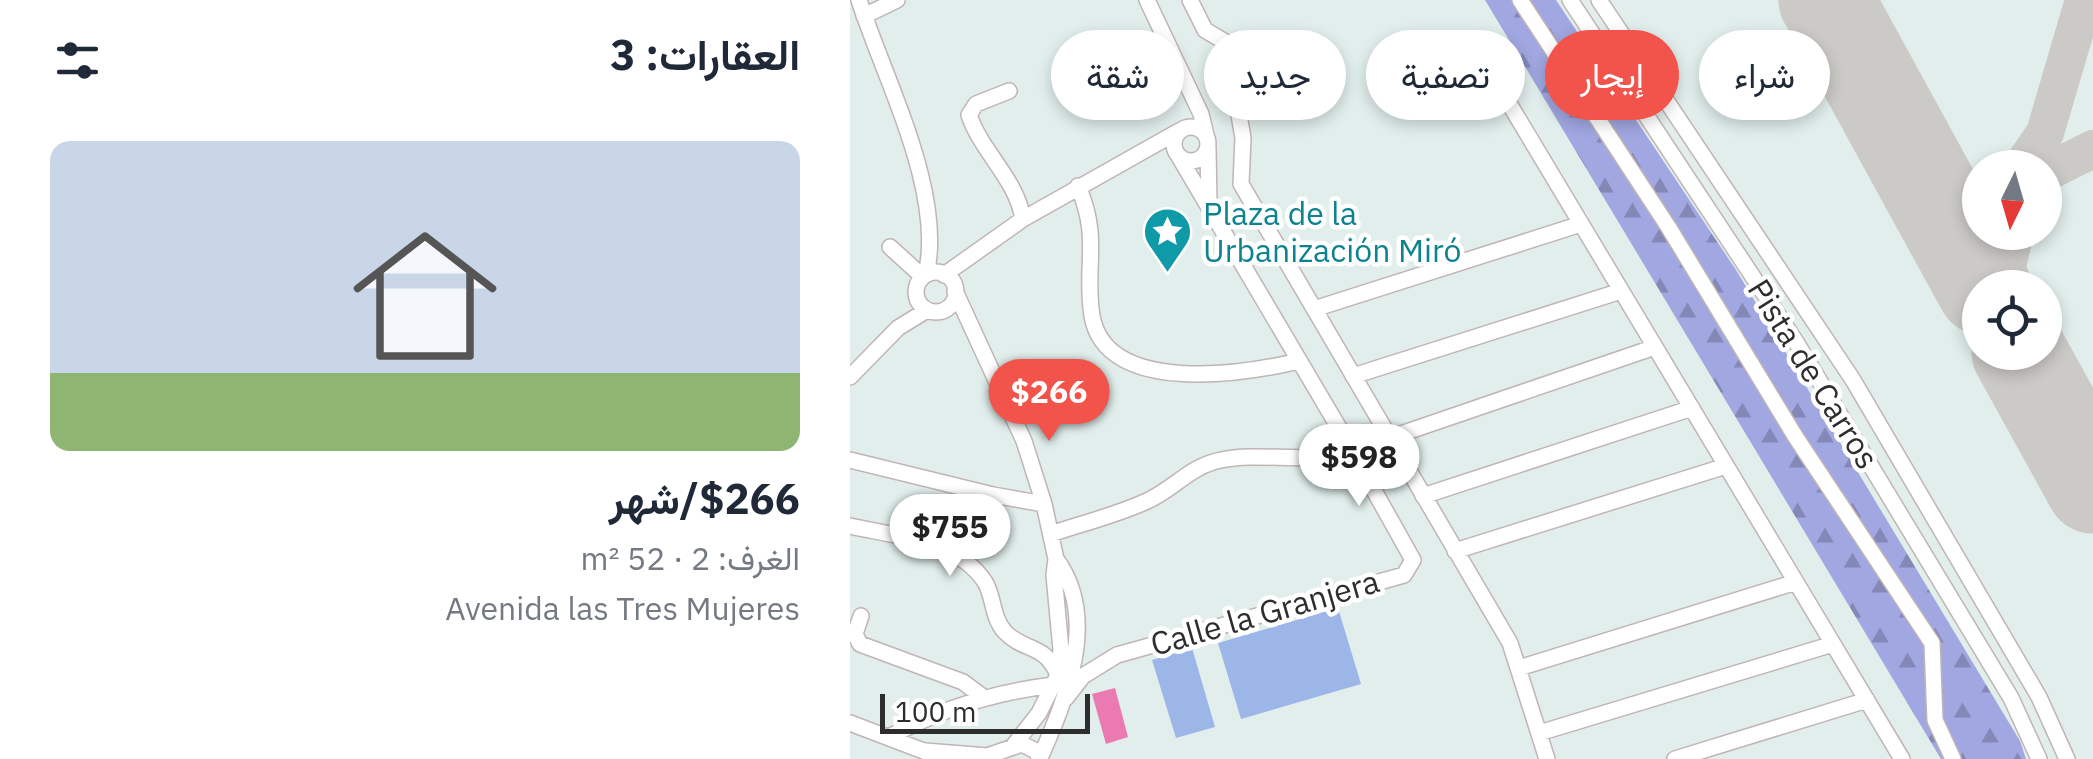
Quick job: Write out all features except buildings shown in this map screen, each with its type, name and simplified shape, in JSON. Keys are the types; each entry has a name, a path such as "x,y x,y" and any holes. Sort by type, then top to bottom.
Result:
{"street":[{"path":"896,0 862,8 923,182 930,217 933,275"},
{"name":"Calle la Granjera","path":"1146,0 1195,105 1207,141 1209,204"},
{"path":"1190,0 1208,34 1232,45 1242,57 1245,82 1238,109 1243,138 1241,184 1507,637 1547,759"},
{"path":"1520,0 1670,228 1795,436 1932,643 1933,708 1953,759"},
{"name":"Pista de Carros","path":"1570,0 1796,342 2011,698 2039,759"},
{"path":"1599,0 1853,380 2038,697 2067,759"},
{"path":"1009,92 976,104 969,115 1015,190 1023,219"},
{"path":"1176,153 1174,140 1195,105"},
{"path":"1519,120 1902,759"},
{"path":"974,335 928,308 916,291 933,275 973,255 1023,219 1154,143 1184,128 1195,127 1207,141 1203,156 1193,161 1154,143"},
{"name":"Calle la Granjera","path":"1076,650 1096,656 1118,655 1404,574 1413,560 1176,153"},
{"path":"1078,186 1092,230 1092,317 1113,351 1147,370 1168,374 1245,370 1299,361"},
{"path":"1314,309 1582,224"},
{"path":"890,248 955,290 1024,440 1051,534 1056,559 1060,686 1007,751"},
{"path":"850,377 898,328 928,308 951,304 973,255"},
{"path":"1353,376 1622,291"},
{"path":"1389,438 1655,347"},
{"path":"1424,496 1692,408"},
{"path":"1051,534 1142,503 1180,476 1206,464 1252,456 1320,458 1352,450"},
{"path":"850,460 1044,504"},
{"path":"1455,551 1726,466"},
{"path":"850,526 939,547 964,560 982,578 1005,632 1041,651 1060,686"},
{"path":"1040,758 1060,686 1076,650 1071,594 1056,559"},
{"path":"1519,668 1796,582"},
{"path":"862,616 855,634 860,644 963,682 984,697"},
{"path":"1539,733 1833,644"},
{"name":"Calle la Granjera","path":"1060,686 1118,655"},
{"path":"889,737 951,707 984,697 1060,686"},
{"path":"1674,759 1867,700"},
{"path":"850,723 889,737 916,753 942,759"},
{"path":"916,753 974,756 1030,746 1040,758"}],"green space":[{"path":"1485,0 1556,0 1576,30 1545,30 1545,100 1525,67 1525,30 1503,30"},
{"path":"1557,120 1636,120 1736,270 2020,741 2026,759 1941,759"}],"shaded area":[{"path":"1338,608 1361,684 1241,719 1218,643"},
{"path":"1192,648 1215,727 1176,738 1152,660"},
{"path":"1115,688 1128,737 1106,744 1092,694"}],"taxiway":[{"path":"2033,150 2045,133 2084,0"},
{"path":"2062,164 2093,149"},
{"path":"1910,153 1941,180 1962,188"},
{"path":"2006,270 2011,250"},
{"path":"2057,421 2074,432 2093,434"}],"runway":[{"path":"1826,0 1974,270"},
{"path":"2029,370 2093,486"}],"place":[{"name":"Plaza de la Urbanización Miró","path":"1168,274"}]}
